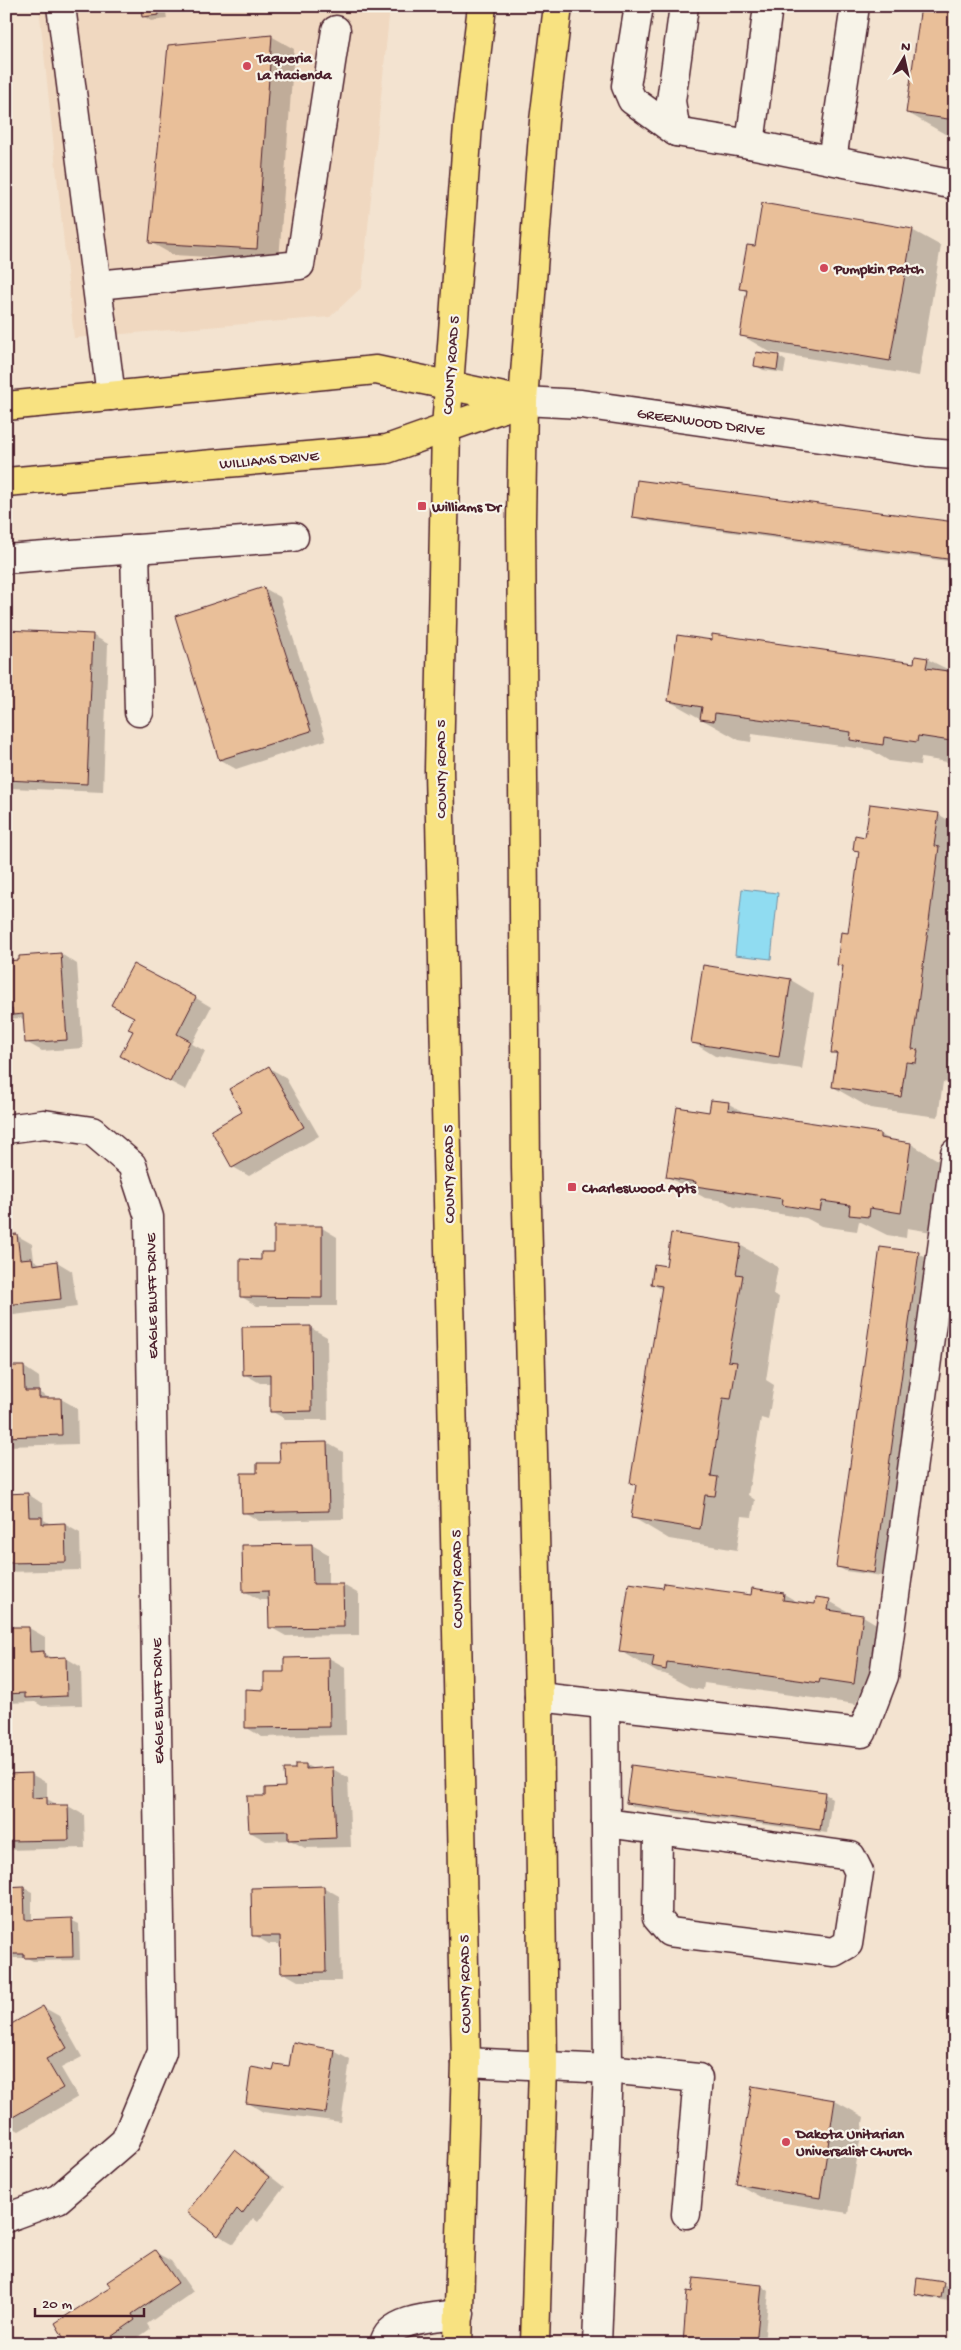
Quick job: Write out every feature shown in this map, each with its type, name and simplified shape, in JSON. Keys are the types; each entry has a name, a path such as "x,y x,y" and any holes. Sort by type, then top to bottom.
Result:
{"main road":[{"name":"COUNTY ROAD 5","path":"458,2344 466,2062 439,770 448,384 468,125 482,6"},
{"path":"534,2344 543,2066 539,1697 525,1108 521,521 524,401 544,121 558,6"},
{"path":"6,406 376,370 448,384"},
{"name":"GREENWOOD DRIVE","path":"448,384 524,401"},
{"name":"WILLIAMS DRIVE","path":"6,482 387,449 524,401"}],"street":[{"path":"61,6 111,396"},
{"path":"639,6 626,86 632,100 676,132 750,144 955,185"},
{"path":"676,132 671,101 684,6"},
{"path":"750,144 768,6"},
{"path":"832,160 855,6"},
{"path":"97,285 300,265 336,30"},
{"name":"GREENWOOD DRIVE","path":"524,401 581,404 927,454 955,455"},
{"path":"6,559 294,537"},
{"path":"135,549 139,712"},
{"name":"EAGLE BLUFF DRIVE","path":"6,1129 44,1124 92,1131 132,1165 149,1217 162,2052 126,2141 58,2199 6,2218"},
{"path":"539,1697 862,1733 884,1676 955,1152"},
{"path":"597,2344 608,2069 605,1704"},
{"path":"606,1823 658,1830 851,1856 860,1872 848,1944 834,1952 669,1932 657,1918 658,1830"},
{"path":"466,2062 608,2069 698,2078 686,2214"},
{"path":"384,2344 385,2339 394,2327 411,2321 460,2314"}],"shaded area":[{"path":"39,6 390,6 362,287 330,317 74,338"}],"water":[{"path":"742,889 778,893 771,959 735,955"}],"building":[{"path":"141,6 158,6 159,15 142,17"},
{"path":"921,6 955,6 955,120 906,113"},
{"path":"272,35 257,249 149,243 168,45"},
{"name":"Pumpkin Patch","path":"762,203 913,229 890,361 740,336 747,290 739,289 747,245 755,246"},
{"path":"756,352 779,355 777,370 754,366"},
{"path":"637,480 955,522 955,560 632,517"},
{"path":"264,587 311,731 219,760 175,616"},
{"path":"6,630 93,634 87,784 6,780"},
{"path":"712,634 914,663 915,656 928,658 926,668 955,672 955,715 951,741 918,736 917,742 884,737 883,745 850,740 851,732 715,713 714,721 700,719 702,707 668,701 677,635 712,640"},
{"path":"870,804 939,813 934,846 939,847 912,1049 918,1050 916,1063 906,1062 901,1097 832,1087 837,1053 831,1053 843,966 837,965 841,932 848,933 859,851 853,850 855,835 865,837"},
{"path":"61,953 67,1040 25,1043 23,1014 13,1015 12,1009 6,1010 6,961 19,960 19,956"},
{"path":"133,964 196,997 177,1034 190,1041 170,1082 120,1056 133,1031 128,1029 134,1017 111,1005"},
{"path":"703,965 791,979 779,1057 691,1043"},
{"path":"269,1066 304,1127 232,1168 211,1130 242,1112 229,1089"},
{"path":"711,1100 729,1102 728,1110 880,1133 880,1138 911,1143 901,1213 870,1208 869,1217 849,1215 850,1205 822,1201 820,1211 782,1205 783,1199 695,1186 696,1182 666,1177 677,1107 709,1112"},
{"path":"274,1226 322,1226 322,1298 240,1297 240,1259 261,1260 261,1252 274,1252"},
{"path":"671,1233 741,1244 736,1274 743,1275 728,1361 737,1362 731,1399 723,1398 711,1476 718,1477 715,1496 705,1495 700,1529 631,1518 636,1485 630,1483 662,1286 651,1284 654,1264 666,1266"},
{"path":"17,1234 20,1259 32,1258 33,1265 57,1261 61,1299 6,1305 6,1235"},
{"path":"880,1247 919,1252 874,1573 836,1567"},
{"path":"311,1326 312,1411 270,1412 270,1374 243,1375 242,1327"},
{"path":"6,1366 24,1366 25,1391 39,1391 39,1398 61,1398 62,1435 6,1437"},
{"path":"327,1442 329,1511 242,1513 241,1473 257,1473 257,1463 280,1463 279,1443"},
{"path":"28,1493 29,1517 42,1517 42,1524 65,1523 66,1562 6,1563 6,1494"},
{"path":"312,1544 313,1584 343,1584 344,1627 269,1628 268,1591 243,1592 242,1545"},
{"path":"629,1583 663,1588 664,1583 751,1595 752,1588 784,1593 783,1600 815,1604 816,1597 830,1599 828,1610 863,1615 854,1684 820,1679 819,1683 667,1662 666,1670 652,1667 654,1656 619,1652"},
{"path":"6,1627 29,1627 30,1652 44,1651 44,1658 66,1657 67,1696 25,1698 25,1693 6,1694"},
{"path":"329,1657 330,1727 245,1728 245,1689 264,1690 264,1672 284,1672 284,1658"},
{"path":"295,1764 306,1764 306,1769 333,1767 336,1838 288,1840 288,1831 249,1832 247,1796 265,1796 265,1788 285,1787 284,1769 295,1769"},
{"path":"631,1765 825,1792 820,1830 626,1803"},
{"path":"32,1773 32,1798 47,1797 47,1805 68,1805 69,1840 6,1841 6,1774"},
{"path":"24,1886 25,1920 72,1918 73,1957 24,1958 24,1954 6,1954 6,1887"},
{"path":"324,1886 326,1972 281,1973 280,1936 252,1936 251,1888"},
{"path":"43,2006 67,2048 46,2059 63,2088 6,2121 6,2027"},
{"path":"293,2042 335,2050 326,2113 246,2103 251,2067 273,2071 275,2064 289,2066"},
{"name":"Dakota Unitarian Universalist Church","path":"752,2086 835,2100 820,2198 736,2184"},
{"path":"235,2150 269,2177 242,2214 237,2209 218,2236 187,2212"},
{"path":"155,2250 178,2283 132,2314 135,2320 101,2344 67,2344 55,2323 111,2287 107,2282"},
{"path":"694,2278 762,2285 756,2344 683,2344 687,2291 692,2292"},
{"path":"917,2278 944,2282 941,2298 915,2294"}],"place":[{"name":"Taqueria La Hacienda","path":"247,66"},
{"name":"Pumpkin Patch","path":"824,268"},
{"name":"Williams Dr","path":"422,506"},
{"name":"Charleswood Apts","path":"572,1187"},
{"name":"Dakota Unitarian Universalist Church","path":"786,2142"}]}
